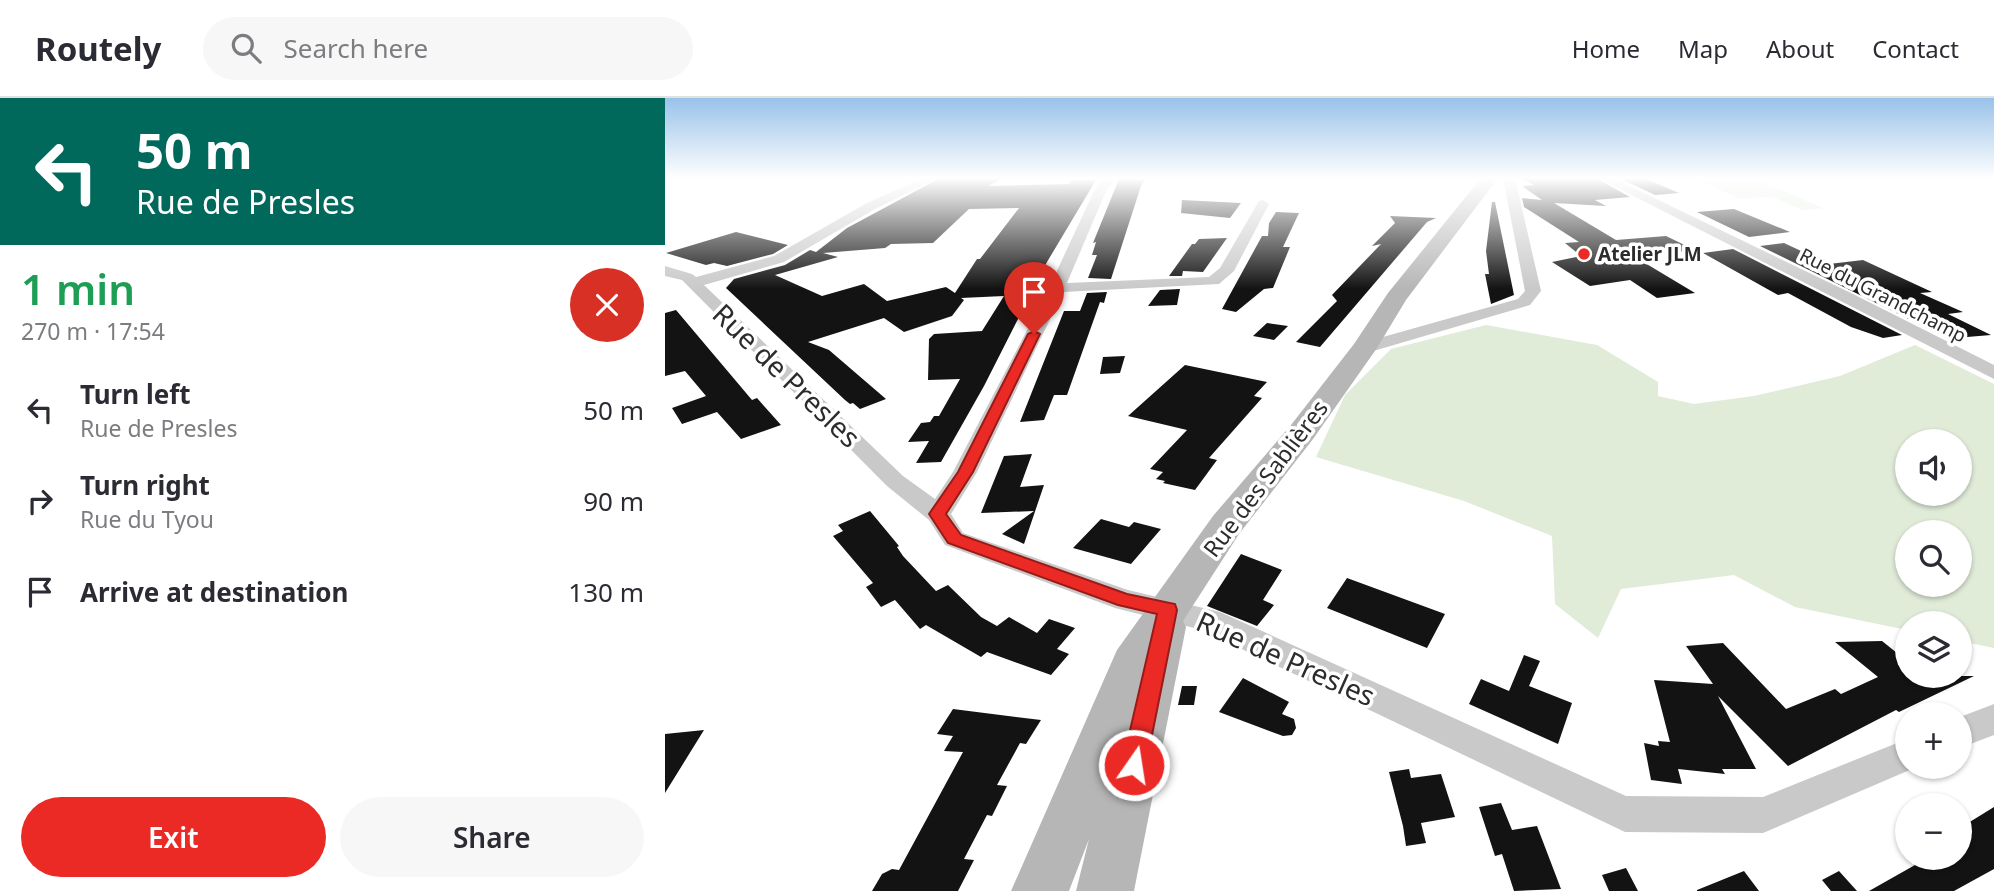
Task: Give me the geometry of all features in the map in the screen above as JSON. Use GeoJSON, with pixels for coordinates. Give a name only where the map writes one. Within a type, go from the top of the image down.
{"type":"FeatureCollection","features":[{"type":"Feature","properties":{"kind":"main road","name":"Rue des Sablières"},"geometry":{"type":"LineString","coordinates":[[1168,610],[1226,525],[1380,339],[1395,298],[1469,215]]}},
{"type":"Feature","properties":{"kind":"main road"},"geometry":{"type":"LineString","coordinates":[[1040,891],[1121,739],[1168,610]]}},
{"type":"Feature","properties":{"kind":"main road"},"geometry":{"type":"LineString","coordinates":[[1105,891],[1121,739]]}},
{"type":"Feature","properties":{"kind":"street"},"geometry":{"type":"LineString","coordinates":[[693,283],[779,259],[855,215]]}},
{"type":"Feature","properties":{"kind":"street"},"geometry":{"type":"LineString","coordinates":[[938,514],[965,472],[1057,288],[1090,215]]}},
{"type":"Feature","properties":{"kind":"street"},"geometry":{"type":"LineString","coordinates":[[1057,288],[1213,281],[1226,271],[1257,215]]}},
{"type":"Feature","properties":{"kind":"street","name":"Rue des Sablières"},"geometry":{"type":"LineString","coordinates":[[1380,339],[1524,302],[1533,291],[1509,215]]}},
{"type":"Feature","properties":{"kind":"street","name":"Rue du Grandchamp"},"geometry":{"type":"LineString","coordinates":[[1680,215],[1994,373]]}},
{"type":"Feature","properties":{"kind":"street","name":"Rue de Presles"},"geometry":{"type":"LineString","coordinates":[[665,271],[687,276],[895,481],[938,514],[954,539],[1125,600],[1209,620],[1625,814],[1763,815],[1895,760]]}},
{"type":"Feature","properties":{"kind":"street"},"geometry":{"type":"LineString","coordinates":[[1972,728],[1994,719]]}},
{"type":"Feature","properties":{"kind":"green space"},"geometry":{"type":"Polygon","coordinates":[[[1486,325],[1597,345],[1658,382],[1658,396],[1694,404],[1754,396],[1840,376],[1915,345],[1994,384],[1994,648],[1972,643],[1972,611],[1895,611],[1895,628],[1795,607],[1734,575],[1621,589],[1598,638],[1555,604],[1552,536],[1464,501],[1316,457],[1345,395],[1391,349],[1486,325]]]}},
{"type":"Feature","properties":{"kind":"building"},"geometry":{"type":"Polygon","coordinates":[[[871,215],[963,215],[933,243],[891,244],[885,248],[823,253],[838,257],[775,275],[822,296],[864,284],[887,301],[946,287],[955,293],[977,259],[980,259],[1014,215],[1075,215],[1047,262],[984,386],[941,462],[916,463],[929,441],[908,442],[921,423],[930,422],[934,416],[939,416],[960,379],[928,380],[929,339],[934,334],[982,331],[1004,296],[961,298],[964,300],[952,316],[904,332],[884,318],[808,342],[829,350],[886,399],[860,409],[845,400],[726,288],[734,279],[785,265],[810,250],[816,252],[847,228],[871,215]]]}},
{"type":"Feature","properties":{"kind":"building"},"geometry":{"type":"Polygon","coordinates":[[[1104,215],[1132,215],[1111,279],[1088,278],[1097,255],[1092,255],[1096,242],[1093,243],[1104,215]]]}},
{"type":"Feature","properties":{"kind":"building"},"geometry":{"type":"Polygon","coordinates":[[[1201,215],[1232,215],[1230,218],[1201,215]]]}},
{"type":"Feature","properties":{"kind":"building"},"geometry":{"type":"Polygon","coordinates":[[[1274,215],[1298,215],[1283,247],[1290,247],[1273,288],[1264,289],[1236,312],[1222,309],[1262,236],[1268,236],[1269,223],[1274,215]]]}},
{"type":"Feature","properties":{"kind":"building"},"geometry":{"type":"Polygon","coordinates":[[[1490,215],[1498,215],[1514,295],[1491,304],[1485,274],[1489,274],[1486,251],[1490,215]]]}},
{"type":"Feature","properties":{"kind":"building"},"geometry":{"type":"Polygon","coordinates":[[[1537,215],[1574,215],[1616,240],[1666,236],[1695,250],[1635,257],[1695,293],[1657,298],[1630,280],[1590,286],[1552,262],[1581,256],[1565,243],[1579,242],[1537,215]]]}},
{"type":"Feature","properties":{"kind":"building"},"geometry":{"type":"Polygon","coordinates":[[[1703,215],[1749,215],[1790,232],[1749,237],[1703,215]]]}},
{"type":"Feature","properties":{"kind":"building"},"geometry":{"type":"Polygon","coordinates":[[[1390,216],[1436,218],[1427,222],[1320,347],[1296,342],[1337,301],[1332,295],[1381,244],[1372,246],[1395,223],[1390,216]]]}},
{"type":"Feature","properties":{"kind":"building"},"geometry":{"type":"Polygon","coordinates":[[[736,232],[788,245],[773,254],[727,266],[714,263],[706,265],[666,253],[736,232]]]}},
{"type":"Feature","properties":{"kind":"building"},"geometry":{"type":"Polygon","coordinates":[[[1227,238],[1203,272],[1183,271],[1182,276],[1169,276],[1192,244],[1199,239],[1227,238]]]}},
{"type":"Feature","properties":{"kind":"building"},"geometry":{"type":"Polygon","coordinates":[[[1784,243],[1829,264],[1863,260],[1932,292],[1920,293],[1963,312],[1948,314],[1991,335],[1955,338],[1931,330],[1760,246],[1784,243]]]}},
{"type":"Feature","properties":{"kind":"building"},"geometry":{"type":"Polygon","coordinates":[[[1733,249],[1902,335],[1883,338],[1851,327],[1788,293],[1778,295],[1703,253],[1733,249]]]}},
{"type":"Feature","properties":{"kind":"building"},"geometry":{"type":"Polygon","coordinates":[[[1180,289],[1177,305],[1148,306],[1160,290],[1180,289]]]}},
{"type":"Feature","properties":{"kind":"building"},"geometry":{"type":"Polygon","coordinates":[[[1107,292],[1104,303],[1100,302],[1067,395],[1054,395],[1044,420],[1020,422],[1064,311],[1080,311],[1087,293],[1107,292]]]}},
{"type":"Feature","properties":{"kind":"building"},"geometry":{"type":"Polygon","coordinates":[[[676,310],[752,400],[757,398],[781,425],[741,439],[717,412],[682,424],[672,408],[706,396],[685,371],[665,376],[665,313],[676,310]]]}},
{"type":"Feature","properties":{"kind":"building"},"geometry":{"type":"Polygon","coordinates":[[[1267,323],[1288,326],[1274,340],[1253,336],[1267,323]]]}},
{"type":"Feature","properties":{"kind":"building"},"geometry":{"type":"Polygon","coordinates":[[[1125,356],[1120,373],[1100,374],[1103,357],[1125,356]]]}},
{"type":"Feature","properties":{"kind":"building"},"geometry":{"type":"Polygon","coordinates":[[[1185,365],[1267,382],[1254,396],[1262,398],[1209,458],[1217,460],[1195,490],[1163,483],[1165,481],[1156,479],[1163,472],[1150,469],[1187,430],[1128,416],[1185,365]]]}},
{"type":"Feature","properties":{"kind":"building"},"geometry":{"type":"Polygon","coordinates":[[[1032,454],[1020,487],[1044,485],[1024,544],[1002,534],[1034,511],[981,513],[1004,456],[1032,454]]]}},
{"type":"Feature","properties":{"kind":"building"},"geometry":{"type":"Polygon","coordinates":[[[870,511],[899,546],[897,547],[903,556],[936,591],[948,585],[981,617],[997,626],[1009,617],[1037,633],[1049,619],[1075,628],[1057,649],[1069,654],[1051,675],[987,652],[981,657],[926,625],[920,629],[895,600],[881,607],[866,587],[873,583],[833,536],[843,531],[838,525],[870,511]]]}},
{"type":"Feature","properties":{"kind":"building"},"geometry":{"type":"Polygon","coordinates":[[[1101,519],[1129,527],[1134,522],[1161,529],[1131,564],[1073,548],[1101,519]]]}},
{"type":"Feature","properties":{"kind":"building"},"geometry":{"type":"Polygon","coordinates":[[[1241,554],[1282,570],[1263,600],[1274,605],[1257,626],[1207,606],[1241,554]]]}},
{"type":"Feature","properties":{"kind":"building"},"geometry":{"type":"Polygon","coordinates":[[[1347,578],[1445,614],[1427,648],[1327,608],[1347,578]]]}},
{"type":"Feature","properties":{"kind":"building"},"geometry":{"type":"Polygon","coordinates":[[[1882,641],[1895,651],[1895,688],[1949,688],[1920,702],[1895,702],[1895,711],[1788,766],[1718,696],[1756,769],[1722,769],[1725,774],[1678,769],[1682,784],[1651,780],[1644,743],[1659,746],[1658,741],[1670,742],[1654,680],[1713,684],[1686,646],[1723,643],[1786,709],[1835,689],[1841,694],[1878,677],[1835,642],[1882,641]]]}},
{"type":"Feature","properties":{"kind":"building"},"geometry":{"type":"Polygon","coordinates":[[[1524,655],[1540,661],[1529,686],[1572,703],[1558,744],[1469,704],[1481,679],[1509,691],[1524,655]]]}},
{"type":"Feature","properties":{"kind":"building"},"geometry":{"type":"Polygon","coordinates":[[[1243,678],[1289,702],[1282,714],[1294,719],[1296,728],[1292,735],[1283,736],[1219,712],[1243,678]]]}},
{"type":"Feature","properties":{"kind":"building"},"geometry":{"type":"Polygon","coordinates":[[[1182,686],[1197,686],[1194,705],[1178,705],[1182,686]]]}},
{"type":"Feature","properties":{"kind":"building"},"geometry":{"type":"Polygon","coordinates":[[[953,709],[1041,720],[1026,744],[1020,743],[997,785],[1007,786],[992,816],[987,815],[964,859],[974,860],[958,891],[872,891],[882,874],[892,869],[899,870],[963,752],[944,751],[953,736],[937,734],[953,709]]]}},
{"type":"Feature","properties":{"kind":"building"},"geometry":{"type":"Polygon","coordinates":[[[704,730],[665,793],[665,734],[704,730]]]}},
{"type":"Feature","properties":{"kind":"building"},"geometry":{"type":"Polygon","coordinates":[[[1409,769],[1411,778],[1441,774],[1455,817],[1421,823],[1426,843],[1406,846],[1389,772],[1409,769]]]}},
{"type":"Feature","properties":{"kind":"building"},"geometry":{"type":"Polygon","coordinates":[[[1501,803],[1512,830],[1537,826],[1561,889],[1514,891],[1502,854],[1495,856],[1479,807],[1501,803]]]}},
{"type":"Feature","properties":{"kind":"building"},"geometry":{"type":"Polygon","coordinates":[[[1994,807],[1994,869],[1954,891],[1869,891],[1906,870],[1972,870],[1972,821],[1994,807]]]}},
{"type":"Feature","properties":{"kind":"building"},"geometry":{"type":"Polygon","coordinates":[[[1626,868],[1638,891],[1609,891],[1602,875],[1626,868]]]}},
{"type":"Feature","properties":{"kind":"building"},"geometry":{"type":"Polygon","coordinates":[[[1744,871],[1759,891],[1697,891],[1697,890],[1744,871]]]}},
{"type":"Feature","properties":{"kind":"building"},"geometry":{"type":"Polygon","coordinates":[[[1839,871],[1857,891],[1831,891],[1822,880],[1839,871]]]}},
{"type":"Feature","properties":{"kind":"place","name":"Atelier JLM"},"geometry":{"type":"Point","coordinates":[1584,254]}},
{"type":"Feature","properties":{"kind":"route"},"geometry":{"type":"LineString","coordinates":[[1034,334],[965,472],[938,514],[954,539],[1125,600],[1168,610],[1134,765]]}}]}
